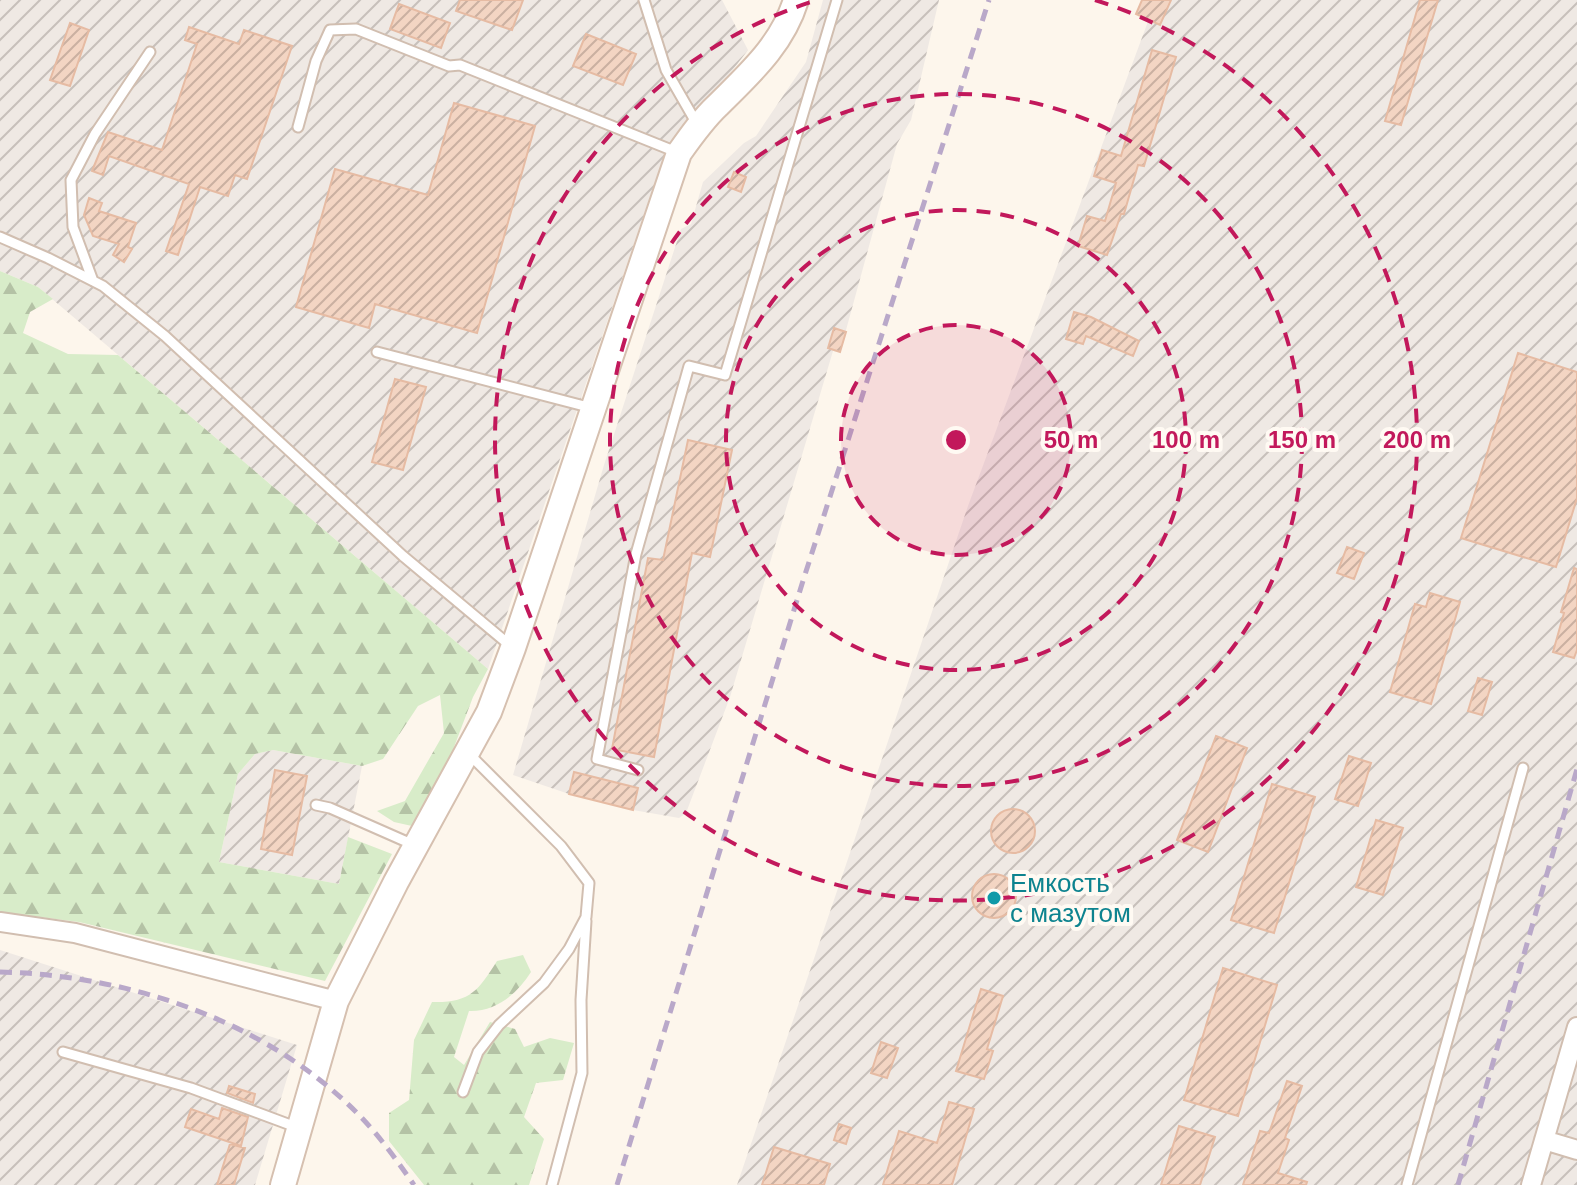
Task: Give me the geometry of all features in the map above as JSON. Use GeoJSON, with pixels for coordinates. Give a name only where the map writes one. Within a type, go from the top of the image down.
{"type":"FeatureCollection","features":[{"type":"Feature","properties":{"kind":"street"},"geometry":{"type":"LineString","coordinates":[[283,1185],[336,1001],[489,712],[679,153],[699,127],[767,56],[796,0]]}},
{"type":"Feature","properties":{"kind":"street"},"geometry":{"type":"LineString","coordinates":[[0,922],[75,933],[336,1001]]}},
{"type":"Feature","properties":{"kind":"street"},"geometry":{"type":"LineString","coordinates":[[1531,1185],[1577,1027]]}},
{"type":"Feature","properties":{"kind":"street"},"geometry":{"type":"LineString","coordinates":[[1544,1140],[1577,1150]]}},
{"type":"Feature","properties":{"kind":"lane"},"geometry":{"type":"LineString","coordinates":[[644,0],[666,70],[699,127]]}},
{"type":"Feature","properties":{"kind":"lane"},"geometry":{"type":"LineString","coordinates":[[638,770],[597,759],[636,554],[689,366],[725,375],[837,0]]}},
{"type":"Feature","properties":{"kind":"lane"},"geometry":{"type":"LineString","coordinates":[[298,127],[316,61],[330,30],[356,29],[449,66],[460,65],[679,153]]}},
{"type":"Feature","properties":{"kind":"lane"},"geometry":{"type":"LineString","coordinates":[[93,281],[73,227],[71,180],[95,134],[150,52]]}},
{"type":"Feature","properties":{"kind":"lane"},"geometry":{"type":"LineString","coordinates":[[0,237],[93,281],[165,336],[403,556],[513,648]]}},
{"type":"Feature","properties":{"kind":"lane"},"geometry":{"type":"LineString","coordinates":[[377,352],[592,408]]}},
{"type":"Feature","properties":{"kind":"lane"},"geometry":{"type":"LineString","coordinates":[[468,753],[561,846],[589,883],[581,1000],[582,1073],[552,1185]]}},
{"type":"Feature","properties":{"kind":"lane"},"geometry":{"type":"LineString","coordinates":[[1407,1185],[1523,768]]}},
{"type":"Feature","properties":{"kind":"lane"},"geometry":{"type":"LineString","coordinates":[[316,805],[330,808],[417,846]]}},
{"type":"Feature","properties":{"kind":"lane"},"geometry":{"type":"LineString","coordinates":[[463,1092],[478,1052],[499,1025],[544,983],[569,949],[586,917]]}},
{"type":"Feature","properties":{"kind":"lane"},"geometry":{"type":"LineString","coordinates":[[63,1052],[191,1088],[300,1128]]}},
{"type":"Feature","properties":{"kind":"shaded area"},"geometry":{"type":"Polygon","coordinates":[[[0,0],[722,0],[748,50],[662,162],[488,669],[38,287],[0,271],[0,0]]]}},
{"type":"Feature","properties":{"kind":"shaded area"},"geometry":{"type":"Polygon","coordinates":[[[823,0],[939,0],[911,120],[897,144],[840,352],[833,351],[730,697],[686,813],[679,818],[633,810],[569,794],[513,775],[604,465],[681,229],[691,224],[703,182],[744,143],[756,136],[806,62],[823,0]]]}},
{"type":"Feature","properties":{"kind":"shaded area"},"geometry":{"type":"Polygon","coordinates":[[[1156,0],[1577,0],[1577,1185],[737,1185],[968,506],[1156,0]]]}},
{"type":"Feature","properties":{"kind":"shaded area"},"geometry":{"type":"Polygon","coordinates":[[[273,750],[362,766],[339,884],[219,862],[238,774],[255,754],[273,750]]]}},
{"type":"Feature","properties":{"kind":"shaded area"},"geometry":{"type":"Polygon","coordinates":[[[0,950],[297,1045],[255,1185],[0,1185],[0,950]]]}},
{"type":"Feature","properties":{"kind":"green space"},"geometry":{"type":"Polygon","coordinates":[[[0,271],[38,287],[53,299],[30,312],[23,333],[68,354],[118,355],[488,669],[473,697],[443,776],[412,826],[394,822],[377,811],[405,801],[444,733],[440,695],[418,706],[383,759],[362,766],[273,750],[255,754],[238,774],[219,862],[339,884],[348,837],[392,854],[325,981],[79,922],[0,912],[0,271]]]}},
{"type":"Feature","properties":{"kind":"green space"},"geometry":{"type":"Polygon","coordinates":[[[523,955],[531,972],[505,1000],[479,1011],[469,1011],[454,1057],[464,1065],[490,1022],[515,1029],[524,1047],[550,1038],[574,1043],[563,1080],[536,1083],[524,1117],[544,1139],[529,1185],[424,1185],[389,1141],[389,1113],[409,1100],[414,1040],[432,1002],[456,1000],[472,993],[497,961],[523,955]]]}},
{"type":"Feature","properties":{"kind":"building"},"geometry":{"type":"Polygon","coordinates":[[[460,0],[523,0],[512,30],[456,11],[460,0]]]}},
{"type":"Feature","properties":{"kind":"building"},"geometry":{"type":"Polygon","coordinates":[[[1142,0],[1171,0],[1160,25],[1136,14],[1142,0]]]}},
{"type":"Feature","properties":{"kind":"building"},"geometry":{"type":"Polygon","coordinates":[[[1420,0],[1438,0],[1401,125],[1385,121],[1420,0]]]}},
{"type":"Feature","properties":{"kind":"building"},"geometry":{"type":"Polygon","coordinates":[[[399,4],[450,23],[441,48],[390,29],[399,4]]]}},
{"type":"Feature","properties":{"kind":"building"},"geometry":{"type":"Polygon","coordinates":[[[70,23],[89,30],[70,86],[50,80],[70,23]]]}},
{"type":"Feature","properties":{"kind":"building"},"geometry":{"type":"Polygon","coordinates":[[[189,27],[239,44],[244,30],[292,46],[247,179],[235,175],[228,196],[200,187],[178,255],[166,251],[189,184],[109,156],[103,175],[92,171],[108,132],[162,150],[197,44],[185,40],[189,27]]]}},
{"type":"Feature","properties":{"kind":"building"},"geometry":{"type":"Polygon","coordinates":[[[586,34],[636,54],[623,85],[573,66],[586,34]]]}},
{"type":"Feature","properties":{"kind":"building"},"geometry":{"type":"Polygon","coordinates":[[[1152,50],[1176,57],[1144,166],[1138,165],[1124,214],[1121,214],[1107,255],[1078,246],[1087,216],[1105,221],[1116,183],[1094,176],[1102,150],[1121,156],[1152,50]]]}},
{"type":"Feature","properties":{"kind":"building"},"geometry":{"type":"Polygon","coordinates":[[[454,103],[535,126],[477,333],[375,304],[369,328],[296,307],[335,169],[428,195],[454,103]]]}},
{"type":"Feature","properties":{"kind":"building"},"geometry":{"type":"Polygon","coordinates":[[[734,172],[746,177],[741,192],[728,187],[734,172]]]}},
{"type":"Feature","properties":{"kind":"building"},"geometry":{"type":"Polygon","coordinates":[[[89,198],[102,203],[99,211],[136,223],[128,247],[132,249],[124,262],[113,255],[119,244],[93,236],[84,215],[89,198]]]}},
{"type":"Feature","properties":{"kind":"building"},"geometry":{"type":"Polygon","coordinates":[[[1074,312],[1139,341],[1133,356],[1086,336],[1083,344],[1066,339],[1074,312]]]}},
{"type":"Feature","properties":{"kind":"building"},"geometry":{"type":"Polygon","coordinates":[[[834,328],[846,332],[840,352],[828,348],[834,328]]]}},
{"type":"Feature","properties":{"kind":"building"},"geometry":{"type":"Polygon","coordinates":[[[1518,353],[1577,372],[1577,498],[1556,567],[1461,538],[1518,353]]]}},
{"type":"Feature","properties":{"kind":"building"},"geometry":{"type":"Polygon","coordinates":[[[395,379],[426,387],[403,470],[372,462],[395,379]]]}},
{"type":"Feature","properties":{"kind":"building"},"geometry":{"type":"Polygon","coordinates":[[[688,440],[732,450],[710,557],[692,553],[654,757],[612,749],[648,558],[663,560],[688,440]]]}},
{"type":"Feature","properties":{"kind":"building"},"geometry":{"type":"Polygon","coordinates":[[[1347,547],[1364,553],[1354,579],[1337,573],[1347,547]]]}},
{"type":"Feature","properties":{"kind":"building"},"geometry":{"type":"Polygon","coordinates":[[[1574,568],[1577,569],[1577,650],[1574,658],[1553,652],[1574,568]]]}},
{"type":"Feature","properties":{"kind":"building"},"geometry":{"type":"Polygon","coordinates":[[[1430,593],[1460,602],[1431,704],[1390,692],[1415,604],[1426,607],[1430,593]]]}},
{"type":"Feature","properties":{"kind":"building"},"geometry":{"type":"Polygon","coordinates":[[[1478,678],[1492,682],[1482,715],[1468,711],[1478,678]]]}},
{"type":"Feature","properties":{"kind":"building"},"geometry":{"type":"Polygon","coordinates":[[[1216,736],[1247,748],[1208,852],[1177,840],[1216,736]]]}},
{"type":"Feature","properties":{"kind":"building"},"geometry":{"type":"Polygon","coordinates":[[[1349,756],[1371,763],[1358,806],[1335,799],[1349,756]]]}},
{"type":"Feature","properties":{"kind":"building"},"geometry":{"type":"Polygon","coordinates":[[[275,770],[307,776],[292,855],[261,849],[275,770]]]}},
{"type":"Feature","properties":{"kind":"building"},"geometry":{"type":"Polygon","coordinates":[[[574,772],[638,788],[633,810],[569,794],[574,772]]]}},
{"type":"Feature","properties":{"kind":"building"},"geometry":{"type":"Polygon","coordinates":[[[1272,784],[1315,797],[1274,933],[1231,920],[1272,784]]]}},
{"type":"Feature","properties":{"kind":"building","name":"Емкость с мазутом"},"geometry":{"type":"Polygon","coordinates":[[[1013,809],[1028,816],[1035,831],[1028,846],[1013,853],[998,846],[991,831],[998,816],[1013,809]]]}},
{"type":"Feature","properties":{"kind":"building"},"geometry":{"type":"Polygon","coordinates":[[[1376,820],[1403,828],[1383,895],[1356,887],[1376,820]]]}},
{"type":"Feature","properties":{"kind":"building","name":"Емкость с мазутом"},"geometry":{"type":"Polygon","coordinates":[[[994,874],[1009,881],[1016,896],[1009,911],[994,918],[979,911],[972,896],[979,881],[994,874]]]}},
{"type":"Feature","properties":{"kind":"building"},"geometry":{"type":"Polygon","coordinates":[[[1223,968],[1277,985],[1238,1116],[1184,1100],[1223,968]]]}},
{"type":"Feature","properties":{"kind":"building"},"geometry":{"type":"Polygon","coordinates":[[[981,989],[1003,996],[987,1049],[993,1051],[984,1079],[956,1071],[981,989]]]}},
{"type":"Feature","properties":{"kind":"building"},"geometry":{"type":"Polygon","coordinates":[[[881,1042],[898,1048],[887,1078],[871,1073],[881,1042]]]}},
{"type":"Feature","properties":{"kind":"building"},"geometry":{"type":"Polygon","coordinates":[[[1287,1081],[1302,1086],[1285,1138],[1289,1140],[1278,1173],[1307,1182],[1306,1185],[1243,1185],[1260,1131],[1269,1133],[1287,1081]]]}},
{"type":"Feature","properties":{"kind":"building"},"geometry":{"type":"Polygon","coordinates":[[[229,1086],[255,1094],[253,1103],[227,1093],[229,1086]]]}},
{"type":"Feature","properties":{"kind":"building"},"geometry":{"type":"Polygon","coordinates":[[[949,1102],[974,1109],[952,1185],[883,1185],[899,1131],[937,1143],[949,1102]]]}},
{"type":"Feature","properties":{"kind":"building"},"geometry":{"type":"Polygon","coordinates":[[[222,1108],[248,1117],[241,1146],[185,1127],[191,1109],[219,1119],[222,1108]]]}},
{"type":"Feature","properties":{"kind":"building"},"geometry":{"type":"Polygon","coordinates":[[[839,1124],[851,1128],[846,1144],[834,1140],[839,1124]]]}},
{"type":"Feature","properties":{"kind":"building"},"geometry":{"type":"Polygon","coordinates":[[[1179,1126],[1215,1137],[1200,1185],[1161,1185],[1179,1126]]]}},
{"type":"Feature","properties":{"kind":"building"},"geometry":{"type":"Polygon","coordinates":[[[230,1144],[245,1148],[234,1185],[217,1185],[230,1144]]]}},
{"type":"Feature","properties":{"kind":"building"},"geometry":{"type":"Polygon","coordinates":[[[774,1147],[830,1164],[824,1185],[762,1185],[774,1147]]]}},
{"type":"Feature","properties":{"kind":"railway"},"geometry":{"type":"LineString","coordinates":[[617,1185],[802,584],[989,0]]}},
{"type":"Feature","properties":{"kind":"railway"},"geometry":{"type":"LineString","coordinates":[[1458,1185],[1577,769]]}},
{"type":"Feature","properties":{"kind":"railway"},"geometry":{"type":"LineString","coordinates":[[0,972],[49,975],[148,994],[241,1030],[284,1055],[324,1084],[361,1117],[414,1185]]}},
{"type":"Feature","properties":{"kind":"place","name":"Емкость с мазутом"},"geometry":{"type":"Point","coordinates":[994,898]}}]}
